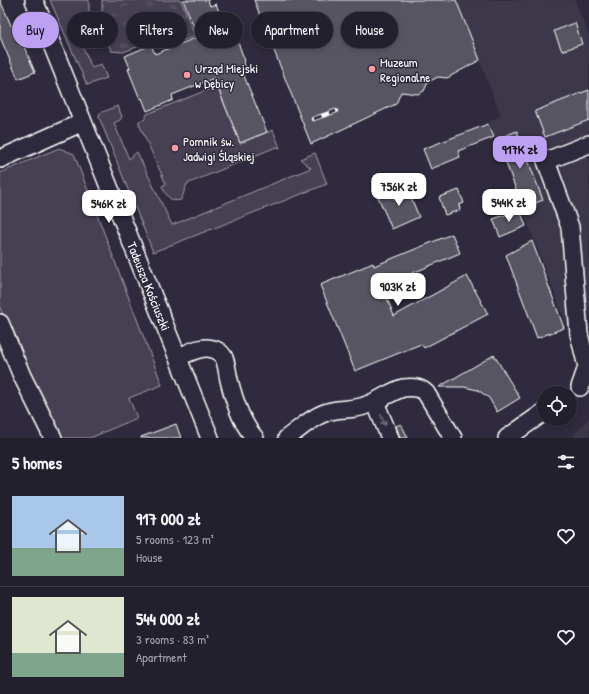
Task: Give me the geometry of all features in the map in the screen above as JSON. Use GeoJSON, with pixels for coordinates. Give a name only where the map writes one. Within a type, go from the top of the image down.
{"type":"FeatureCollection","features":[{"type":"Feature","properties":{"kind":"street","name":"Tadeusza Kościuszki"},"geometry":{"type":"LineString","coordinates":[[34,0],[210,438]]}},
{"type":"Feature","properties":{"kind":"street"},"geometry":{"type":"LineString","coordinates":[[0,159],[83,122]]}},
{"type":"Feature","properties":{"kind":"street"},"geometry":{"type":"LineString","coordinates":[[580,387],[587,367],[579,334],[570,227],[546,161],[589,144]]}},
{"type":"Feature","properties":{"kind":"street"},"geometry":{"type":"LineString","coordinates":[[0,323],[22,376],[53,438]]}},
{"type":"Feature","properties":{"kind":"street"},"geometry":{"type":"LineString","coordinates":[[178,357],[202,348],[214,349],[219,352],[226,362],[232,391],[238,408],[244,422],[255,438]]}},
{"type":"Feature","properties":{"kind":"street"},"geometry":{"type":"LineString","coordinates":[[287,438],[321,414],[330,411],[362,407],[376,402],[402,388],[420,388],[426,393],[453,438]]}},
{"type":"Feature","properties":{"kind":"street"},"geometry":{"type":"LineString","coordinates":[[376,402],[390,438]]}},
{"type":"Feature","properties":{"kind":"street"},"geometry":{"type":"LineString","coordinates":[[507,438],[537,417]]}},
{"type":"Feature","properties":{"kind":"shaded area"},"geometry":{"type":"Polygon","coordinates":[[[456,0],[575,0],[589,36],[589,320],[569,331],[489,121],[501,116],[456,0]]]}},
{"type":"Feature","properties":{"kind":"shaded area"},"geometry":{"type":"Polygon","coordinates":[[[589,418],[589,438],[572,438],[585,422],[589,418]]]}},
{"type":"Feature","properties":{"kind":"green space"},"geometry":{"type":"Polygon","coordinates":[[[50,0],[89,0],[89,12],[67,12],[67,39],[59,21],[59,12],[55,12],[50,0]]]}},
{"type":"Feature","properties":{"kind":"green space"},"geometry":{"type":"Polygon","coordinates":[[[102,0],[181,0],[186,12],[126,12],[126,48],[134,48],[123,52],[111,51],[110,48],[118,48],[118,12],[102,12],[102,0]]]}},
{"type":"Feature","properties":{"kind":"green space"},"geometry":{"type":"Polygon","coordinates":[[[187,15],[195,36],[187,39],[187,15]]]}},
{"type":"Feature","properties":{"kind":"green space"},"geometry":{"type":"Polygon","coordinates":[[[71,48],[83,48],[92,68],[101,64],[107,78],[87,85],[71,48]]]}},
{"type":"Feature","properties":{"kind":"green space"},"geometry":{"type":"Polygon","coordinates":[[[217,86],[240,143],[273,130],[280,148],[276,147],[187,184],[181,200],[177,201],[171,199],[162,186],[166,184],[139,121],[145,119],[147,114],[217,86]]]}},
{"type":"Feature","properties":{"kind":"green space"},"geometry":{"type":"Polygon","coordinates":[[[118,106],[122,117],[114,123],[129,159],[137,152],[172,225],[311,168],[300,159],[315,153],[327,184],[153,252],[99,117],[100,113],[118,106]]]}},
{"type":"Feature","properties":{"kind":"green space"},"geometry":{"type":"Polygon","coordinates":[[[59,148],[74,154],[162,385],[129,398],[137,418],[90,438],[56,438],[0,308],[0,173],[59,148]]]}},
{"type":"Feature","properties":{"kind":"building"},"geometry":{"type":"Polygon","coordinates":[[[0,0],[12,28],[12,48],[25,48],[35,72],[18,79],[0,37],[0,0]]]}},
{"type":"Feature","properties":{"kind":"building","name":"Urząd Miejski w Dębicy"},"geometry":{"type":"Polygon","coordinates":[[[183,0],[208,0],[210,6],[216,4],[219,12],[195,12],[195,30],[183,0]]]}},
{"type":"Feature","properties":{"kind":"building","name":"Muzeum Regionalne"},"geometry":{"type":"Polygon","coordinates":[[[254,0],[456,0],[480,60],[447,78],[438,77],[428,82],[424,91],[418,94],[401,92],[396,104],[311,144],[273,48],[333,48],[333,12],[259,12],[254,0]]]}},
{"type":"Feature","properties":{"kind":"building"},"geometry":{"type":"Polygon","coordinates":[[[575,23],[582,44],[562,51],[554,31],[575,23]]]}},
{"type":"Feature","properties":{"kind":"building","name":"Urząd Miejski w Dębicy"},"geometry":{"type":"Polygon","coordinates":[[[195,38],[195,48],[240,48],[245,61],[246,69],[242,71],[267,132],[240,143],[214,78],[172,95],[173,100],[147,111],[142,98],[140,99],[128,69],[130,68],[125,56],[144,48],[152,48],[155,54],[170,48],[187,48],[187,41],[195,38]]]}},
{"type":"Feature","properties":{"kind":"building"},"geometry":{"type":"Polygon","coordinates":[[[589,90],[589,120],[545,137],[535,111],[589,90]]]}},
{"type":"Feature","properties":{"kind":"building"},"geometry":{"type":"Polygon","coordinates":[[[488,124],[494,137],[458,151],[460,157],[431,169],[423,149],[488,124]]]}},
{"type":"Feature","properties":{"kind":"building"},"geometry":{"type":"Polygon","coordinates":[[[517,131],[543,200],[523,208],[497,139],[517,131]]]}},
{"type":"Feature","properties":{"kind":"building"},"geometry":{"type":"Polygon","coordinates":[[[406,185],[419,217],[392,229],[378,197],[406,185]]]}},
{"type":"Feature","properties":{"kind":"building"},"geometry":{"type":"Polygon","coordinates":[[[459,190],[464,203],[459,205],[460,210],[445,215],[439,197],[459,190]]]}},
{"type":"Feature","properties":{"kind":"building"},"geometry":{"type":"Polygon","coordinates":[[[520,210],[526,226],[500,237],[493,219],[520,210]]]}},
{"type":"Feature","properties":{"kind":"building"},"geometry":{"type":"Polygon","coordinates":[[[452,234],[460,253],[382,286],[394,316],[467,276],[488,314],[424,348],[421,344],[355,371],[320,285],[373,263],[374,266],[452,234]]]}},
{"type":"Feature","properties":{"kind":"building"},"geometry":{"type":"Polygon","coordinates":[[[532,241],[564,328],[537,338],[506,255],[532,241]]]}},
{"type":"Feature","properties":{"kind":"building"},"geometry":{"type":"Polygon","coordinates":[[[494,355],[520,398],[497,412],[489,398],[478,390],[464,387],[439,387],[494,355]]]}},
{"type":"Feature","properties":{"kind":"building"},"geometry":{"type":"Polygon","coordinates":[[[176,424],[181,438],[141,438],[141,437],[176,424]]]}},
{"type":"Feature","properties":{"kind":"building"},"geometry":{"type":"Polygon","coordinates":[[[401,424],[408,438],[400,438],[396,426],[401,424]]]}},
{"type":"Feature","properties":{"kind":"railway"},"geometry":{"type":"LineString","coordinates":[[313,119],[336,111]]}},
{"type":"Feature","properties":{"kind":"place","name":"Muzeum Regionalne"},"geometry":{"type":"Point","coordinates":[372,69]}},
{"type":"Feature","properties":{"kind":"place","name":"Urząd Miejski w Dębicy"},"geometry":{"type":"Point","coordinates":[187,75]}},
{"type":"Feature","properties":{"kind":"place","name":"Pomnik św. Jadwigi Śląskiej"},"geometry":{"type":"Point","coordinates":[175,148]}}]}
